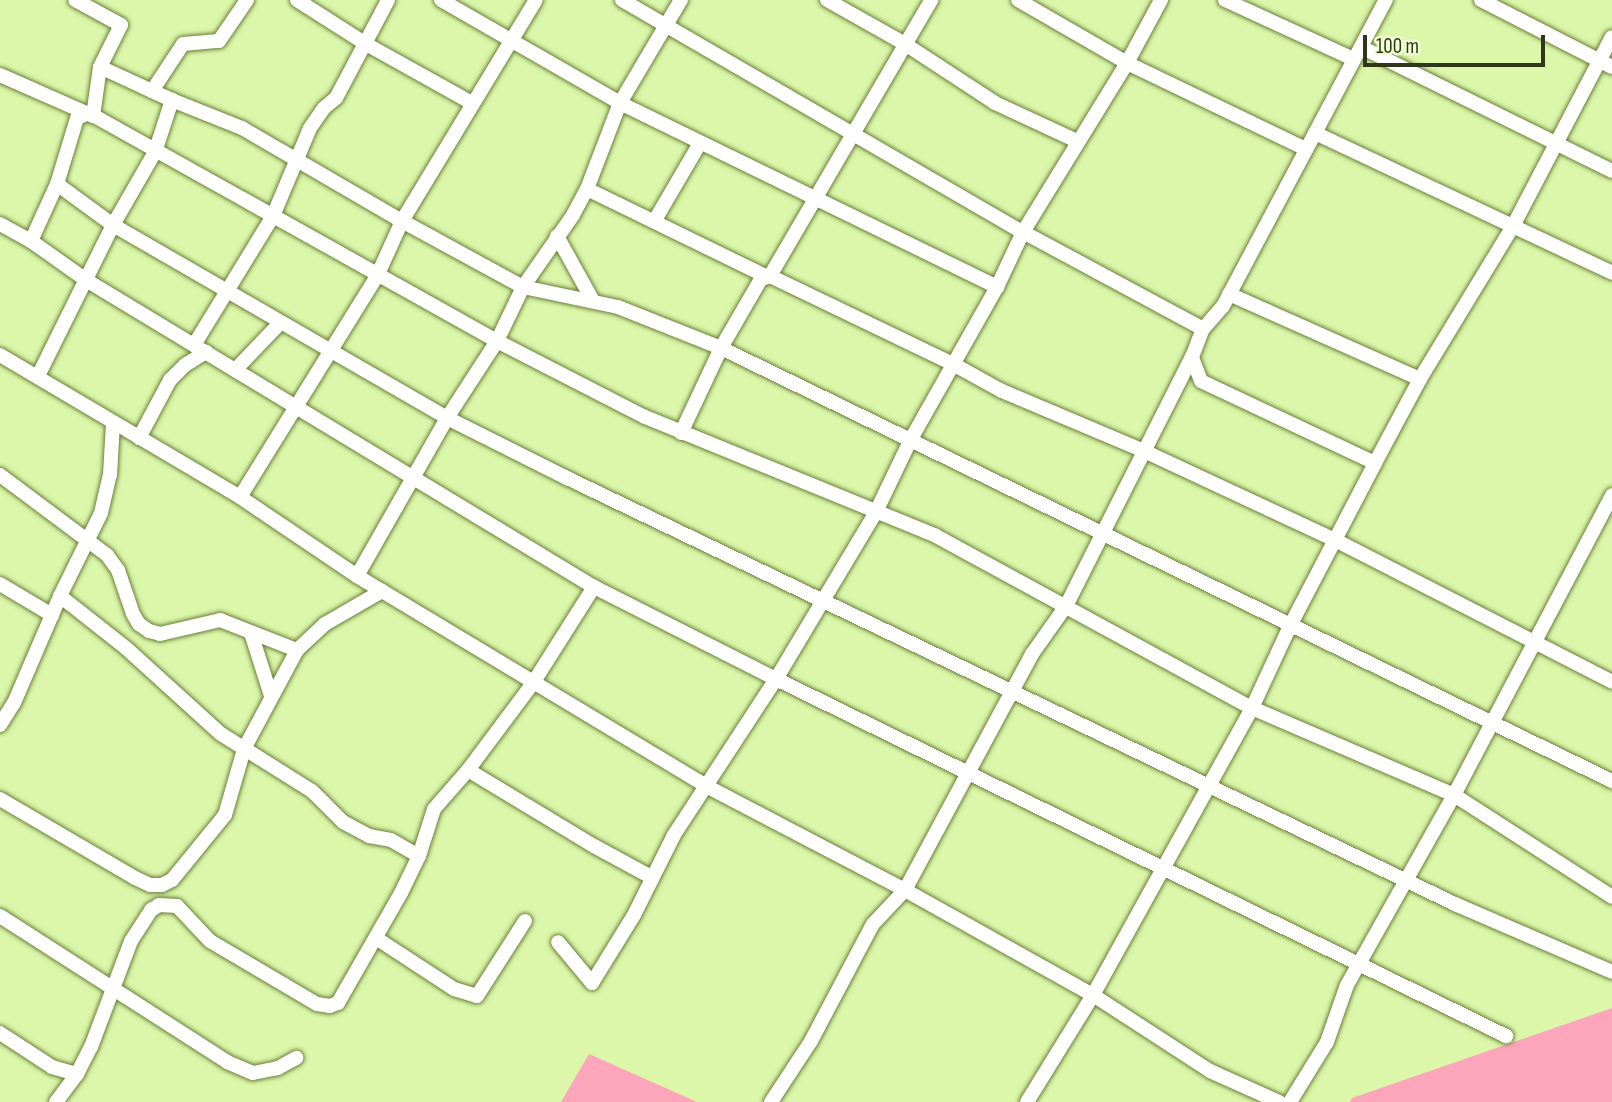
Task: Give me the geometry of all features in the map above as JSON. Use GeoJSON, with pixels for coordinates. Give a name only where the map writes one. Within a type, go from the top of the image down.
{"type":"FeatureCollection","features":[{"type":"Feature","properties":{"kind":"street"},"geometry":{"type":"LineString","coordinates":[[75,0],[121,24],[100,67],[93,116]]}},
{"type":"Feature","properties":{"kind":"street"},"geometry":{"type":"LineString","coordinates":[[152,91],[183,44],[219,41],[247,0]]}},
{"type":"Feature","properties":{"kind":"street"},"geometry":{"type":"LineString","coordinates":[[297,0],[366,44],[472,103]]}},
{"type":"Feature","properties":{"kind":"street"},"geometry":{"type":"LineString","coordinates":[[139,438],[170,380],[200,349],[225,290],[273,216],[310,128],[324,108],[336,97],[388,0]]}},
{"type":"Feature","properties":{"kind":"street"},"geometry":{"type":"LineString","coordinates":[[441,0],[620,103],[997,287]]}},
{"type":"Feature","properties":{"kind":"street"},"geometry":{"type":"LineString","coordinates":[[240,497],[329,349],[378,274],[402,221],[509,40],[536,0]]}},
{"type":"Feature","properties":{"kind":"street"},"geometry":{"type":"LineString","coordinates":[[622,0],[1023,232],[1203,329]]}},
{"type":"Feature","properties":{"kind":"street"},"geometry":{"type":"LineString","coordinates":[[357,576],[447,418],[497,341],[523,286],[587,189],[620,103],[681,0]]}},
{"type":"Feature","properties":{"kind":"street"},"geometry":{"type":"LineString","coordinates":[[827,0],[905,44],[995,103],[1077,141]]}},
{"type":"Feature","properties":{"kind":"street"},"geometry":{"type":"LineString","coordinates":[[681,433],[721,348],[817,199],[851,133],[931,0]]}},
{"type":"Feature","properties":{"kind":"street"},"geometry":{"type":"LineString","coordinates":[[1018,0],[1127,63],[1306,149]]}},
{"type":"Feature","properties":{"kind":"street"},"geometry":{"type":"LineString","coordinates":[[558,942],[592,983],[634,915],[674,835],[708,787],[776,679],[876,512],[910,441],[997,287],[1023,232],[1127,63],[1161,0]]}},
{"type":"Feature","properties":{"kind":"street"},"geometry":{"type":"LineString","coordinates":[[1225,0],[1357,53],[1612,171]]}},
{"type":"Feature","properties":{"kind":"street"},"geometry":{"type":"LineString","coordinates":[[771,1102],[811,1041],[873,924],[905,890],[1032,654],[1066,606],[1192,357],[1203,329],[1223,306],[1386,0]]}},
{"type":"Feature","properties":{"kind":"street"},"geometry":{"type":"LineString","coordinates":[[1481,0],[1605,64]]}},
{"type":"Feature","properties":{"kind":"street"},"geometry":{"type":"LineString","coordinates":[[1027,1102],[1093,995],[1252,708],[1291,624],[1420,379],[1513,226],[1554,143],[1605,64],[1612,37]]}},
{"type":"Feature","properties":{"kind":"street"},"geometry":{"type":"LineString","coordinates":[[100,67],[242,128],[402,221],[523,286],[618,307],[721,348],[1492,720],[1612,781]]}},
{"type":"Feature","properties":{"kind":"street"},"geometry":{"type":"LineString","coordinates":[[0,75],[93,116],[497,341],[681,433],[936,536],[1252,708],[1454,795],[1612,897]]}},
{"type":"Feature","properties":{"kind":"street"},"geometry":{"type":"LineString","coordinates":[[38,376],[113,225],[155,152],[172,100]]}},
{"type":"Feature","properties":{"kind":"street"},"geometry":{"type":"LineString","coordinates":[[31,240],[57,184],[77,118],[82,113],[93,116]]}},
{"type":"Feature","properties":{"kind":"street"},"geometry":{"type":"LineString","coordinates":[[1315,133],[1612,273]]}},
{"type":"Feature","properties":{"kind":"street"},"geometry":{"type":"LineString","coordinates":[[655,220],[700,143]]}},
{"type":"Feature","properties":{"kind":"street"},"geometry":{"type":"LineString","coordinates":[[57,184],[113,225],[447,418],[1405,879],[1612,972]]}},
{"type":"Feature","properties":{"kind":"street"},"geometry":{"type":"LineString","coordinates":[[587,189],[953,364],[1002,391],[1144,451],[1335,540],[1612,682]]}},
{"type":"Feature","properties":{"kind":"street"},"geometry":{"type":"LineString","coordinates":[[0,224],[31,240],[86,280],[594,587],[776,679],[1506,1036]]}},
{"type":"Feature","properties":{"kind":"street"},"geometry":{"type":"LineString","coordinates":[[557,236],[593,301]]}},
{"type":"Feature","properties":{"kind":"street"},"geometry":{"type":"LineString","coordinates":[[1229,294],[1420,379]]}},
{"type":"Feature","properties":{"kind":"street"},"geometry":{"type":"LineString","coordinates":[[235,370],[281,322]]}},
{"type":"Feature","properties":{"kind":"street"},"geometry":{"type":"LineString","coordinates":[[0,355],[240,497],[357,576],[708,787],[905,890],[1093,995],[1210,1071],[1279,1102]]}},
{"type":"Feature","properties":{"kind":"street"},"geometry":{"type":"LineString","coordinates":[[1192,357],[1201,381],[1375,463]]}},
{"type":"Feature","properties":{"kind":"street"},"geometry":{"type":"LineString","coordinates":[[0,724],[14,704],[60,596],[90,539],[107,492],[113,423]]}},
{"type":"Feature","properties":{"kind":"street"},"geometry":{"type":"LineString","coordinates":[[0,475],[90,539],[118,570],[133,614],[149,631],[160,634],[220,620],[297,650]]}},
{"type":"Feature","properties":{"kind":"street"},"geometry":{"type":"LineString","coordinates":[[1290,1102],[1327,1042],[1347,985],[1536,644],[1612,495]]}},
{"type":"Feature","properties":{"kind":"street"},"geometry":{"type":"LineString","coordinates":[[0,584],[52,615]]}},
{"type":"Feature","properties":{"kind":"street"},"geometry":{"type":"LineString","coordinates":[[135,878],[162,906],[177,906],[210,941],[317,1004],[330,1006],[345,996],[376,938],[419,856],[434,809],[468,770],[533,683],[594,587]]}},
{"type":"Feature","properties":{"kind":"street"},"geometry":{"type":"LineString","coordinates":[[55,1102],[77,1074],[92,1048],[131,941],[162,906],[172,880],[225,815],[244,749],[297,650],[325,624],[382,591]]}},
{"type":"Feature","properties":{"kind":"street"},"geometry":{"type":"LineString","coordinates":[[60,596],[126,648],[221,734],[313,791],[343,822],[369,836],[391,840],[419,856]]}},
{"type":"Feature","properties":{"kind":"street"},"geometry":{"type":"LineString","coordinates":[[251,633],[271,696]]}},
{"type":"Feature","properties":{"kind":"street"},"geometry":{"type":"LineString","coordinates":[[0,695],[14,704]]}},
{"type":"Feature","properties":{"kind":"street"},"geometry":{"type":"LineString","coordinates":[[468,770],[651,877]]}},
{"type":"Feature","properties":{"kind":"street"},"geometry":{"type":"LineString","coordinates":[[0,799],[135,878],[150,885],[162,885],[172,880]]}},
{"type":"Feature","properties":{"kind":"street"},"geometry":{"type":"LineString","coordinates":[[0,916],[112,990],[212,1050],[226,1062],[253,1073],[278,1068],[296,1058]]}},
{"type":"Feature","properties":{"kind":"street"},"geometry":{"type":"LineString","coordinates":[[376,938],[454,989],[477,996],[525,921]]}},
{"type":"Feature","properties":{"kind":"street"},"geometry":{"type":"LineString","coordinates":[[0,1033],[52,1067],[77,1074]]}},
{"type":"Feature","properties":{"kind":"shaded area"},"geometry":{"type":"Polygon","coordinates":[[[1612,1008],[1612,1102],[1350,1102],[1352,1098],[1612,1008]]]}},
{"type":"Feature","properties":{"kind":"shaded area"},"geometry":{"type":"Polygon","coordinates":[[[589,1054],[697,1102],[561,1102],[589,1054]]]}}]}
